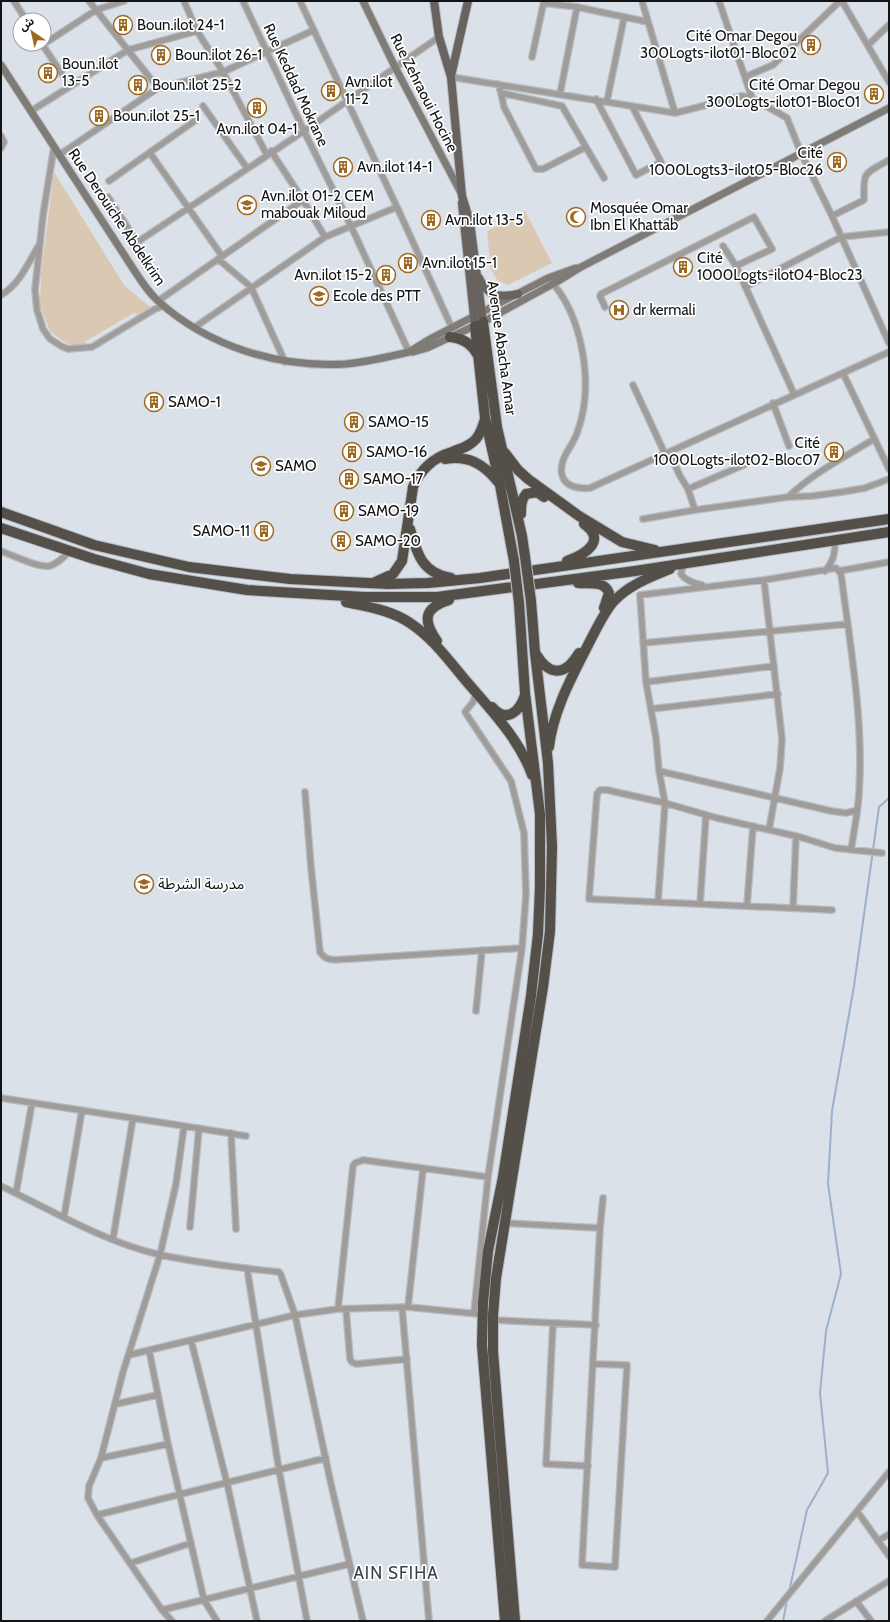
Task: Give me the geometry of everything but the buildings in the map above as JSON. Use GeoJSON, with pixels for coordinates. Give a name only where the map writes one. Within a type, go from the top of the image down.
{"type":"FeatureCollection","features":[{"type":"Feature","properties":{"kind":"highway"},"geometry":{"type":"LineString","coordinates":[[478,319],[478,356],[485,418],[500,485],[514,561],[519,603],[525,693],[538,794],[541,840],[538,934],[531,996],[505,1162],[488,1251],[479,1314],[505,1621]]}},
{"type":"Feature","properties":{"kind":"highway","name":"Avenue Abacha Amar"},"geometry":{"type":"LineString","coordinates":[[478,319],[502,450],[522,536],[531,601],[534,653],[548,763]]}},
{"type":"Feature","properties":{"kind":"highway"},"geometry":{"type":"LineString","coordinates":[[451,332],[467,342],[478,356]]}},
{"type":"Feature","properties":{"kind":"highway"},"geometry":{"type":"LineString","coordinates":[[369,583],[386,578],[393,574],[398,568],[405,552],[413,487],[423,469],[442,456],[472,444],[481,433],[485,418]]}},
{"type":"Feature","properties":{"kind":"highway"},"geometry":{"type":"LineString","coordinates":[[502,450],[518,470],[542,490],[603,531],[622,542],[663,552]]}},
{"type":"Feature","properties":{"kind":"highway"},"geometry":{"type":"LineString","coordinates":[[435,460],[454,457],[473,461],[485,468],[500,485]]}},
{"type":"Feature","properties":{"kind":"highway"},"geometry":{"type":"LineString","coordinates":[[522,536],[522,498],[531,492],[537,492],[544,496],[592,531],[594,537],[593,544],[586,552],[575,558],[543,569]]}},
{"type":"Feature","properties":{"kind":"highway"},"geometry":{"type":"LineString","coordinates":[[1,512],[75,539],[189,567],[290,579],[369,583],[428,583],[460,580],[889,519]]}},
{"type":"Feature","properties":{"kind":"highway"},"geometry":{"type":"LineString","coordinates":[[408,525],[422,562],[437,575],[460,580]]}},
{"type":"Feature","properties":{"kind":"highway"},"geometry":{"type":"LineString","coordinates":[[1,528],[70,552],[149,574],[247,590],[364,597],[437,597],[480,592],[835,542],[889,532]]}},
{"type":"Feature","properties":{"kind":"highway"},"geometry":{"type":"LineString","coordinates":[[515,1621],[493,1352],[493,1320],[496,1278],[504,1223],[543,987],[550,931],[552,847],[548,763],[551,735],[561,703],[573,674],[605,614],[614,601],[638,583],[687,562]]}},
{"type":"Feature","properties":{"kind":"highway"},"geometry":{"type":"LineString","coordinates":[[534,653],[541,663],[550,670],[562,670],[569,666],[574,661],[589,636],[609,596],[609,590],[602,584],[542,583]]}},
{"type":"Feature","properties":{"kind":"highway"},"geometry":{"type":"LineString","coordinates":[[480,592],[443,602],[435,606],[431,609],[427,618],[429,628],[438,642],[499,714],[509,715],[518,710],[523,702],[525,693]]}},
{"type":"Feature","properties":{"kind":"highway"},"geometry":{"type":"LineString","coordinates":[[318,595],[367,606],[411,623],[446,656],[512,738],[529,766],[538,794]]}},
{"type":"Feature","properties":{"kind":"main road","name":"Rue Zehraoui Hocine"},"geometry":{"type":"LineString","coordinates":[[363,1],[395,67],[462,196]]}},
{"type":"Feature","properties":{"kind":"main road","name":"Avenue Abacha Amar"},"geometry":{"type":"LineString","coordinates":[[434,1],[439,37],[451,77],[462,196],[470,222],[477,275],[478,319]]}},
{"type":"Feature","properties":{"kind":"main road"},"geometry":{"type":"LineString","coordinates":[[451,77],[468,1]]}},
{"type":"Feature","properties":{"kind":"main road","name":"Rue Derouiche Abdelkrim"},"geometry":{"type":"LineString","coordinates":[[1,65],[145,287],[164,306],[195,328],[231,346],[285,362],[346,364],[372,361],[408,352],[420,351],[451,332],[478,319]]}},
{"type":"Feature","properties":{"kind":"main road"},"geometry":{"type":"LineString","coordinates":[[478,319],[553,284],[581,267],[889,108]]}},
{"type":"Feature","properties":{"kind":"main road"},"geometry":{"type":"LineString","coordinates":[[462,196],[463,218],[478,319]]}},
{"type":"Feature","properties":{"kind":"main road"},"geometry":{"type":"LineString","coordinates":[[478,319],[518,294],[548,278],[564,271],[581,267]]}},
{"type":"Feature","properties":{"kind":"main road"},"geometry":{"type":"LineString","coordinates":[[477,275],[481,284],[493,294],[500,296],[518,294]]}},
{"type":"Feature","properties":{"kind":"street"},"geometry":{"type":"LineString","coordinates":[[89,1],[158,88]]}},
{"type":"Feature","properties":{"kind":"street"},"geometry":{"type":"LineString","coordinates":[[52,38],[96,10],[124,1]]}},
{"type":"Feature","properties":{"kind":"street"},"geometry":{"type":"LineString","coordinates":[[184,1],[198,31],[269,153],[304,200],[324,237]]}},
{"type":"Feature","properties":{"kind":"street","name":"Rue Keddad Mokrane"},"geometry":{"type":"LineString","coordinates":[[243,1],[304,131],[351,226],[408,352]]}},
{"type":"Feature","properties":{"kind":"street"},"geometry":{"type":"LineString","coordinates":[[300,1],[397,207],[451,332]]}},
{"type":"Feature","properties":{"kind":"street"},"geometry":{"type":"LineString","coordinates":[[642,1],[675,113]]}},
{"type":"Feature","properties":{"kind":"street"},"geometry":{"type":"LineString","coordinates":[[719,1],[752,98]]}},
{"type":"Feature","properties":{"kind":"street"},"geometry":{"type":"LineString","coordinates":[[745,77],[773,65],[841,1],[889,82]]}},
{"type":"Feature","properties":{"kind":"street"},"geometry":{"type":"LineString","coordinates":[[17,2],[22,12]]}},
{"type":"Feature","properties":{"kind":"street"},"geometry":{"type":"LineString","coordinates":[[532,57],[544,2],[577,7],[648,22]]}},
{"type":"Feature","properties":{"kind":"street"},"geometry":{"type":"LineString","coordinates":[[560,94],[577,7]]}},
{"type":"Feature","properties":{"kind":"street"},"geometry":{"type":"LineString","coordinates":[[607,101],[624,18]]}},
{"type":"Feature","properties":{"kind":"street"},"geometry":{"type":"LineString","coordinates":[[868,45],[889,25]]}},
{"type":"Feature","properties":{"kind":"street"},"geometry":{"type":"LineString","coordinates":[[59,155],[158,88],[223,72],[314,30]]}},
{"type":"Feature","properties":{"kind":"street"},"geometry":{"type":"LineString","coordinates":[[31,111],[128,50],[198,31]]}},
{"type":"Feature","properties":{"kind":"street"},"geometry":{"type":"LineString","coordinates":[[108,197],[135,239],[139,241],[304,131],[439,37]]}},
{"type":"Feature","properties":{"kind":"street"},"geometry":{"type":"LineString","coordinates":[[48,52],[70,86]]}},
{"type":"Feature","properties":{"kind":"street"},"geometry":{"type":"LineString","coordinates":[[451,77],[596,99],[675,113],[742,96],[752,98],[787,118],[801,153],[832,216],[889,343]]}},
{"type":"Feature","properties":{"kind":"street"},"geometry":{"type":"LineString","coordinates":[[498,84],[504,106],[536,169],[543,169],[586,147]]}},
{"type":"Feature","properties":{"kind":"street"},"geometry":{"type":"LineString","coordinates":[[501,93],[562,106],[604,178]]}},
{"type":"Feature","properties":{"kind":"street"},"geometry":{"type":"LineString","coordinates":[[596,99],[636,175],[661,162],[632,106]]}},
{"type":"Feature","properties":{"kind":"street"},"geometry":{"type":"LineString","coordinates":[[202,106],[247,168]]}},
{"type":"Feature","properties":{"kind":"street"},"geometry":{"type":"LineString","coordinates":[[109,181],[196,120]]}},
{"type":"Feature","properties":{"kind":"street"},"geometry":{"type":"LineString","coordinates":[[1,136],[4,142],[1,148]]}},
{"type":"Feature","properties":{"kind":"street"},"geometry":{"type":"LineString","coordinates":[[54,147],[40,242],[35,290],[37,310],[43,329],[50,339],[68,349],[92,347],[155,309],[164,306]]}},
{"type":"Feature","properties":{"kind":"street"},"geometry":{"type":"LineString","coordinates":[[150,152],[189,208],[220,258],[251,287],[285,362]]}},
{"type":"Feature","properties":{"kind":"street"},"geometry":{"type":"LineString","coordinates":[[832,216],[864,200],[863,182],[866,174],[889,160]]}},
{"type":"Feature","properties":{"kind":"street"},"geometry":{"type":"LineString","coordinates":[[158,301],[304,200]]}},
{"type":"Feature","properties":{"kind":"street"},"geometry":{"type":"LineString","coordinates":[[195,328],[251,287],[324,237],[397,207]]}},
{"type":"Feature","properties":{"kind":"street"},"geometry":{"type":"LineString","coordinates":[[605,307],[600,296],[601,294],[754,217],[772,249],[736,266]]}},
{"type":"Feature","properties":{"kind":"street"},"geometry":{"type":"LineString","coordinates":[[745,287],[841,237],[889,232]]}},
{"type":"Feature","properties":{"kind":"street"},"geometry":{"type":"LineString","coordinates":[[1,295],[17,283],[40,242]]}},
{"type":"Feature","properties":{"kind":"street"},"geometry":{"type":"LineString","coordinates":[[723,246],[736,266],[794,394]]}},
{"type":"Feature","properties":{"kind":"street"},"geometry":{"type":"LineString","coordinates":[[548,278],[567,307],[578,332],[583,353],[585,380],[583,408],[578,433],[562,462],[562,475],[571,486],[579,488],[590,488],[889,352]]}},
{"type":"Feature","properties":{"kind":"street"},"geometry":{"type":"LineString","coordinates":[[843,373],[889,469]]}},
{"type":"Feature","properties":{"kind":"street"},"geometry":{"type":"LineString","coordinates":[[633,385],[667,453],[688,489],[695,510]]}},
{"type":"Feature","properties":{"kind":"street"},"geometry":{"type":"LineString","coordinates":[[773,404],[789,446]]}},
{"type":"Feature","properties":{"kind":"street"},"geometry":{"type":"LineString","coordinates":[[788,496],[827,467],[874,439]]}},
{"type":"Feature","properties":{"kind":"street"},"geometry":{"type":"LineString","coordinates":[[688,489],[746,464]]}},
{"type":"Feature","properties":{"kind":"street"},"geometry":{"type":"LineString","coordinates":[[643,519],[788,496],[812,496],[842,492],[865,488],[889,479]]}},
{"type":"Feature","properties":{"kind":"street"},"geometry":{"type":"LineString","coordinates":[[824,571],[832,564],[835,552],[835,542]]}},
{"type":"Feature","properties":{"kind":"street"},"geometry":{"type":"LineString","coordinates":[[1,551],[37,565],[48,566],[56,563],[70,552]]}},
{"type":"Feature","properties":{"kind":"street"},"geometry":{"type":"LineString","coordinates":[[687,562],[682,568],[681,574],[683,577],[690,582],[705,586]]}},
{"type":"Feature","properties":{"kind":"street"},"geometry":{"type":"LineString","coordinates":[[658,902],[665,803],[646,682],[640,595],[764,580],[836,568],[839,571],[889,562]]}},
{"type":"Feature","properties":{"kind":"street"},"geometry":{"type":"LineString","coordinates":[[839,571],[853,664],[860,742],[859,792],[851,850]]}},
{"type":"Feature","properties":{"kind":"street"},"geometry":{"type":"LineString","coordinates":[[764,580],[781,722],[782,755],[769,830]]}},
{"type":"Feature","properties":{"kind":"street"},"geometry":{"type":"LineString","coordinates":[[643,643],[848,624]]}},
{"type":"Feature","properties":{"kind":"street"},"geometry":{"type":"LineString","coordinates":[[646,682],[774,666]]}},
{"type":"Feature","properties":{"kind":"street"},"geometry":{"type":"LineString","coordinates":[[129,1355],[255,1324],[338,1309],[408,1307],[479,1314],[488,1177],[522,948],[526,895],[524,833],[511,781],[465,712],[473,702],[476,693]]}},
{"type":"Feature","properties":{"kind":"street"},"geometry":{"type":"LineString","coordinates":[[651,709],[778,694]]}},
{"type":"Feature","properties":{"kind":"street"},"geometry":{"type":"LineString","coordinates":[[660,771],[831,812],[846,813],[857,810]]}},
{"type":"Feature","properties":{"kind":"street"},"geometry":{"type":"LineString","coordinates":[[832,910],[589,899],[597,794],[600,790],[607,790],[796,836],[835,848],[882,853]]}},
{"type":"Feature","properties":{"kind":"street"},"geometry":{"type":"LineString","coordinates":[[305,792],[320,952],[324,958],[349,959],[522,948]]}},
{"type":"Feature","properties":{"kind":"street"},"geometry":{"type":"LineString","coordinates":[[700,904],[706,815]]}},
{"type":"Feature","properties":{"kind":"street"},"geometry":{"type":"LineString","coordinates":[[747,906],[753,826]]}},
{"type":"Feature","properties":{"kind":"street"},"geometry":{"type":"LineString","coordinates":[[793,908],[796,836]]}},
{"type":"Feature","properties":{"kind":"street"},"geometry":{"type":"LineString","coordinates":[[476,1011],[482,950]]}},
{"type":"Feature","properties":{"kind":"street"},"geometry":{"type":"LineString","coordinates":[[1,1098],[246,1136]]}},
{"type":"Feature","properties":{"kind":"street"},"geometry":{"type":"LineString","coordinates":[[16,1193],[32,1103]]}},
{"type":"Feature","properties":{"kind":"street"},"geometry":{"type":"LineString","coordinates":[[64,1217],[82,1110]]}},
{"type":"Feature","properties":{"kind":"street"},"geometry":{"type":"LineString","coordinates":[[113,1239],[133,1118]]}},
{"type":"Feature","properties":{"kind":"street"},"geometry":{"type":"LineString","coordinates":[[172,1621],[162,1610],[97,1515],[88,1498],[89,1486],[101,1458],[123,1372],[160,1255],[176,1184],[184,1126]]}},
{"type":"Feature","properties":{"kind":"street"},"geometry":{"type":"LineString","coordinates":[[190,1227],[200,1128]]}},
{"type":"Feature","properties":{"kind":"street"},"geometry":{"type":"LineString","coordinates":[[231,1133],[236,1229]]}},
{"type":"Feature","properties":{"kind":"street"},"geometry":{"type":"LineString","coordinates":[[338,1309],[353,1166],[355,1163],[364,1160],[488,1177]]}},
{"type":"Feature","properties":{"kind":"street"},"geometry":{"type":"LineString","coordinates":[[408,1307],[423,1169]]}},
{"type":"Feature","properties":{"kind":"street"},"geometry":{"type":"LineString","coordinates":[[1,1186],[113,1239],[160,1255],[279,1272],[281,1274],[295,1316],[349,1564],[363,1621]]}},
{"type":"Feature","properties":{"kind":"street"},"geometry":{"type":"LineString","coordinates":[[594,1364],[626,1366],[615,1567],[582,1565],[594,1364],[600,1228],[603,1198]]}},
{"type":"Feature","properties":{"kind":"street"},"geometry":{"type":"LineString","coordinates":[[504,1223],[600,1228]]}},
{"type":"Feature","properties":{"kind":"street"},"geometry":{"type":"LineString","coordinates":[[247,1268],[279,1470],[307,1621]]}},
{"type":"Feature","properties":{"kind":"street"},"geometry":{"type":"LineString","coordinates":[[402,1308],[429,1621]]}},
{"type":"Feature","properties":{"kind":"street"},"geometry":{"type":"LineString","coordinates":[[346,1309],[350,1358],[352,1362],[356,1364],[407,1359]]}},
{"type":"Feature","properties":{"kind":"street"},"geometry":{"type":"LineString","coordinates":[[493,1320],[596,1325]]}},
{"type":"Feature","properties":{"kind":"street"},"geometry":{"type":"LineString","coordinates":[[554,1323],[546,1464],[588,1466]]}},
{"type":"Feature","properties":{"kind":"street"},"geometry":{"type":"LineString","coordinates":[[191,1340],[226,1482],[257,1621]]}},
{"type":"Feature","properties":{"kind":"street"},"geometry":{"type":"LineString","coordinates":[[149,1350],[157,1395],[204,1600],[217,1621]]}},
{"type":"Feature","properties":{"kind":"street"},"geometry":{"type":"LineString","coordinates":[[116,1404],[157,1395]]}},
{"type":"Feature","properties":{"kind":"street"},"geometry":{"type":"LineString","coordinates":[[101,1458],[168,1444]]}},
{"type":"Feature","properties":{"kind":"street"},"geometry":{"type":"LineString","coordinates":[[97,1515],[326,1458]]}},
{"type":"Feature","properties":{"kind":"street"},"geometry":{"type":"LineString","coordinates":[[770,1620],[889,1472]]}},
{"type":"Feature","properties":{"kind":"street"},"geometry":{"type":"LineString","coordinates":[[857,1511],[889,1556]]}},
{"type":"Feature","properties":{"kind":"street"},"geometry":{"type":"LineString","coordinates":[[878,1541],[889,1534]]}},
{"type":"Feature","properties":{"kind":"street"},"geometry":{"type":"LineString","coordinates":[[130,1563],[191,1543]]}},
{"type":"Feature","properties":{"kind":"street"},"geometry":{"type":"LineString","coordinates":[[162,1610],[349,1564]]}},
{"type":"Feature","properties":{"kind":"street"},"geometry":{"type":"LineString","coordinates":[[825,1621],[889,1581]]}},
{"type":"Feature","properties":{"kind":"street"},"geometry":{"type":"LineString","coordinates":[[856,1602],[871,1621]]}},
{"type":"Feature","properties":{"kind":"shaded area"},"geometry":{"type":"Polygon","coordinates":[[[54,172],[124,285],[150,307],[139,316],[134,313],[86,341],[85,346],[71,345],[61,340],[50,331],[40,306],[41,273],[54,172]]]}},
{"type":"Feature","properties":{"kind":"shaded area"},"geometry":{"type":"Polygon","coordinates":[[[525,211],[552,263],[508,285],[498,281],[491,270],[487,231],[525,211]]]}},
{"type":"Feature","properties":{"kind":"waterway"},"geometry":{"type":"LineString","coordinates":[[789,1592],[807,1510],[828,1473],[820,1393],[826,1331],[841,1274],[828,1184],[832,1111],[854,986],[879,807],[889,798]]}},
{"type":"Feature","properties":{"kind":"waterway"},"geometry":{"type":"LineString","coordinates":[[783,1621],[787,1600]]}},
{"type":"Feature","properties":{"kind":"place","name":"Boun.ilot 24-1"},"geometry":{"type":"Point","coordinates":[123,25]}},
{"type":"Feature","properties":{"kind":"place","name":"Cité Omar Degou 300Logts-ilot01-Bloc02"},"geometry":{"type":"Point","coordinates":[811,45]}},
{"type":"Feature","properties":{"kind":"place","name":"Boun.ilot 26-1"},"geometry":{"type":"Point","coordinates":[161,55]}},
{"type":"Feature","properties":{"kind":"place","name":"Boun.ilot 13-5"},"geometry":{"type":"Point","coordinates":[48,73]}},
{"type":"Feature","properties":{"kind":"place","name":"Boun.ilot 25-2"},"geometry":{"type":"Point","coordinates":[138,85]}},
{"type":"Feature","properties":{"kind":"place","name":"Avn.ilot 11-2"},"geometry":{"type":"Point","coordinates":[331,91]}},
{"type":"Feature","properties":{"kind":"place","name":"Cité Omar Degou 300Logts-ilot01-Bloc01"},"geometry":{"type":"Point","coordinates":[874,94]}},
{"type":"Feature","properties":{"kind":"place","name":"Avn.ilot 04-1"},"geometry":{"type":"Point","coordinates":[257,108]}},
{"type":"Feature","properties":{"kind":"place","name":"Boun.ilot 25-1"},"geometry":{"type":"Point","coordinates":[99,116]}},
{"type":"Feature","properties":{"kind":"place","name":"Cité 1000Logts3-ilot05-Bloc26"},"geometry":{"type":"Point","coordinates":[837,162]}},
{"type":"Feature","properties":{"kind":"place","name":"Avn.ilot 14-1"},"geometry":{"type":"Point","coordinates":[343,167]}},
{"type":"Feature","properties":{"kind":"place","name":"Avn.ilot 01-2 CEM mabouak Miloud"},"geometry":{"type":"Point","coordinates":[247,205]}},
{"type":"Feature","properties":{"kind":"place","name":"Mosquée Omar Ibn El Khattab"},"geometry":{"type":"Point","coordinates":[576,217]}},
{"type":"Feature","properties":{"kind":"place","name":"Avn.ilot 13-5"},"geometry":{"type":"Point","coordinates":[431,220]}},
{"type":"Feature","properties":{"kind":"place","name":"Avn.ilot 15-1"},"geometry":{"type":"Point","coordinates":[408,263]}},
{"type":"Feature","properties":{"kind":"place","name":"Cité 1000Logts-ilot04-Bloc23"},"geometry":{"type":"Point","coordinates":[683,267]}},
{"type":"Feature","properties":{"kind":"place","name":"Avn.ilot 15-2"},"geometry":{"type":"Point","coordinates":[386,275]}},
{"type":"Feature","properties":{"kind":"place","name":"Ecole des PTT"},"geometry":{"type":"Point","coordinates":[319,296]}},
{"type":"Feature","properties":{"kind":"place","name":"dr kermali"},"geometry":{"type":"Point","coordinates":[619,310]}},
{"type":"Feature","properties":{"kind":"place","name":"SAMO-1"},"geometry":{"type":"Point","coordinates":[154,402]}},
{"type":"Feature","properties":{"kind":"place","name":"SAMO-15"},"geometry":{"type":"Point","coordinates":[354,422]}},
{"type":"Feature","properties":{"kind":"place","name":"SAMO-16"},"geometry":{"type":"Point","coordinates":[352,452]}},
{"type":"Feature","properties":{"kind":"place","name":"Cité 1000Logts-ilot02-Bloc07"},"geometry":{"type":"Point","coordinates":[834,452]}},
{"type":"Feature","properties":{"kind":"place","name":"SAMO"},"geometry":{"type":"Point","coordinates":[261,466]}},
{"type":"Feature","properties":{"kind":"place","name":"SAMO-17"},"geometry":{"type":"Point","coordinates":[349,479]}},
{"type":"Feature","properties":{"kind":"place","name":"SAMO-19"},"geometry":{"type":"Point","coordinates":[344,511]}},
{"type":"Feature","properties":{"kind":"place","name":"SAMO-11"},"geometry":{"type":"Point","coordinates":[264,531]}},
{"type":"Feature","properties":{"kind":"place","name":"SAMO-20"},"geometry":{"type":"Point","coordinates":[341,541]}},
{"type":"Feature","properties":{"kind":"place","name":"مدرسة الشرطة"},"geometry":{"type":"Point","coordinates":[144,884]}},
{"type":"Feature","properties":{"kind":"district","name":"AIN SFIHA"},"geometry":{"type":"Point","coordinates":[396,1573]}}]}
